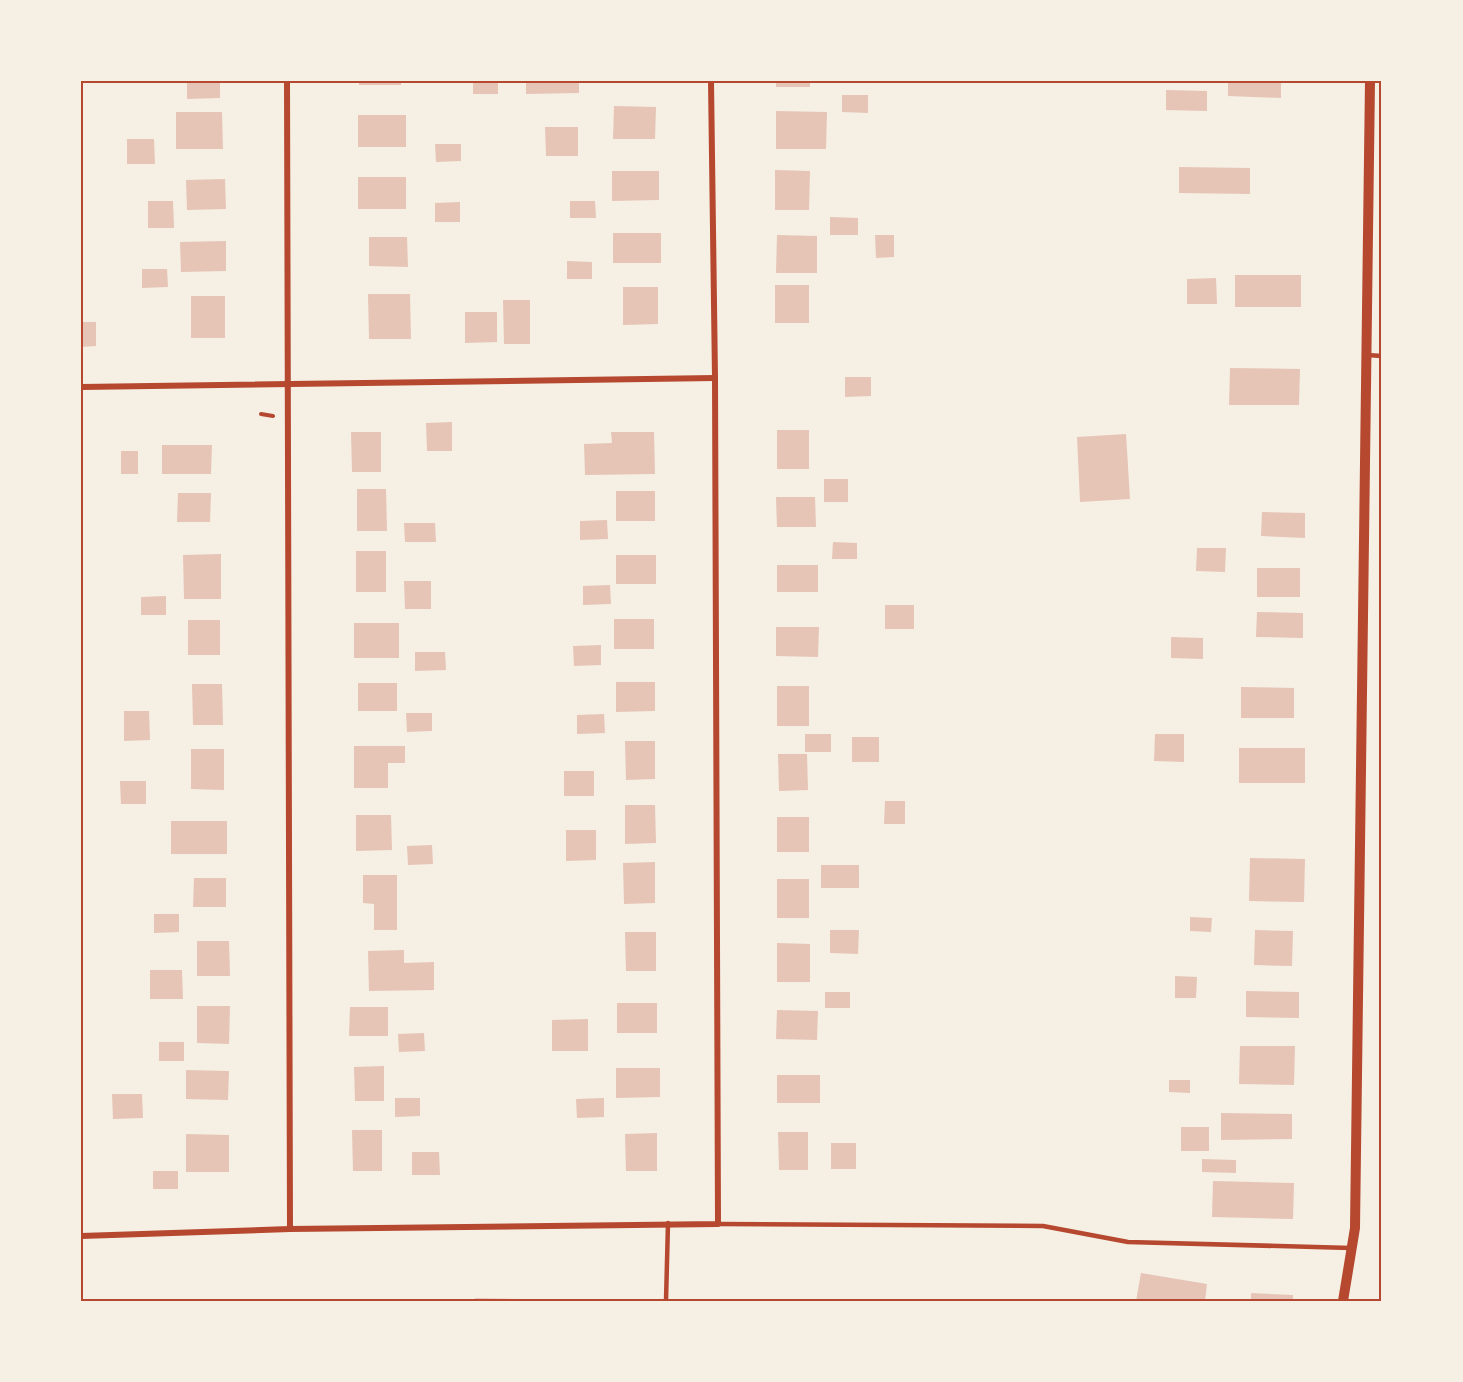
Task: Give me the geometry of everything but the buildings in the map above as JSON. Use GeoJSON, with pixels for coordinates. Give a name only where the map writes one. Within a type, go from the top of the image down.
{"type":"FeatureCollection","features":[{"type":"Feature","properties":{"kind":"street"},"geometry":{"type":"LineString","coordinates":[[287,81],[290,1229]]}},
{"type":"Feature","properties":{"kind":"street"},"geometry":{"type":"LineString","coordinates":[[81,1236],[290,1229],[718,1224],[715,378],[711,81]]}},
{"type":"Feature","properties":{"kind":"street"},"geometry":{"type":"LineString","coordinates":[[1343,1301],[1354,1228],[1370,81]]}},
{"type":"Feature","properties":{"kind":"street"},"geometry":{"type":"LineString","coordinates":[[81,387],[715,378]]}},
{"type":"Feature","properties":{"kind":"lane"},"geometry":{"type":"LineString","coordinates":[[1366,355],[1382,356]]}},
{"type":"Feature","properties":{"kind":"lane"},"geometry":{"type":"LineString","coordinates":[[666,1301],[668,1223]]}},
{"type":"Feature","properties":{"kind":"lane"},"geometry":{"type":"LineString","coordinates":[[718,1224],[1043,1226],[1128,1242],[1352,1248]]}},
{"type":"Feature","properties":{"kind":"path"},"geometry":{"type":"LineString","coordinates":[[261,414],[273,416]]}}]}
